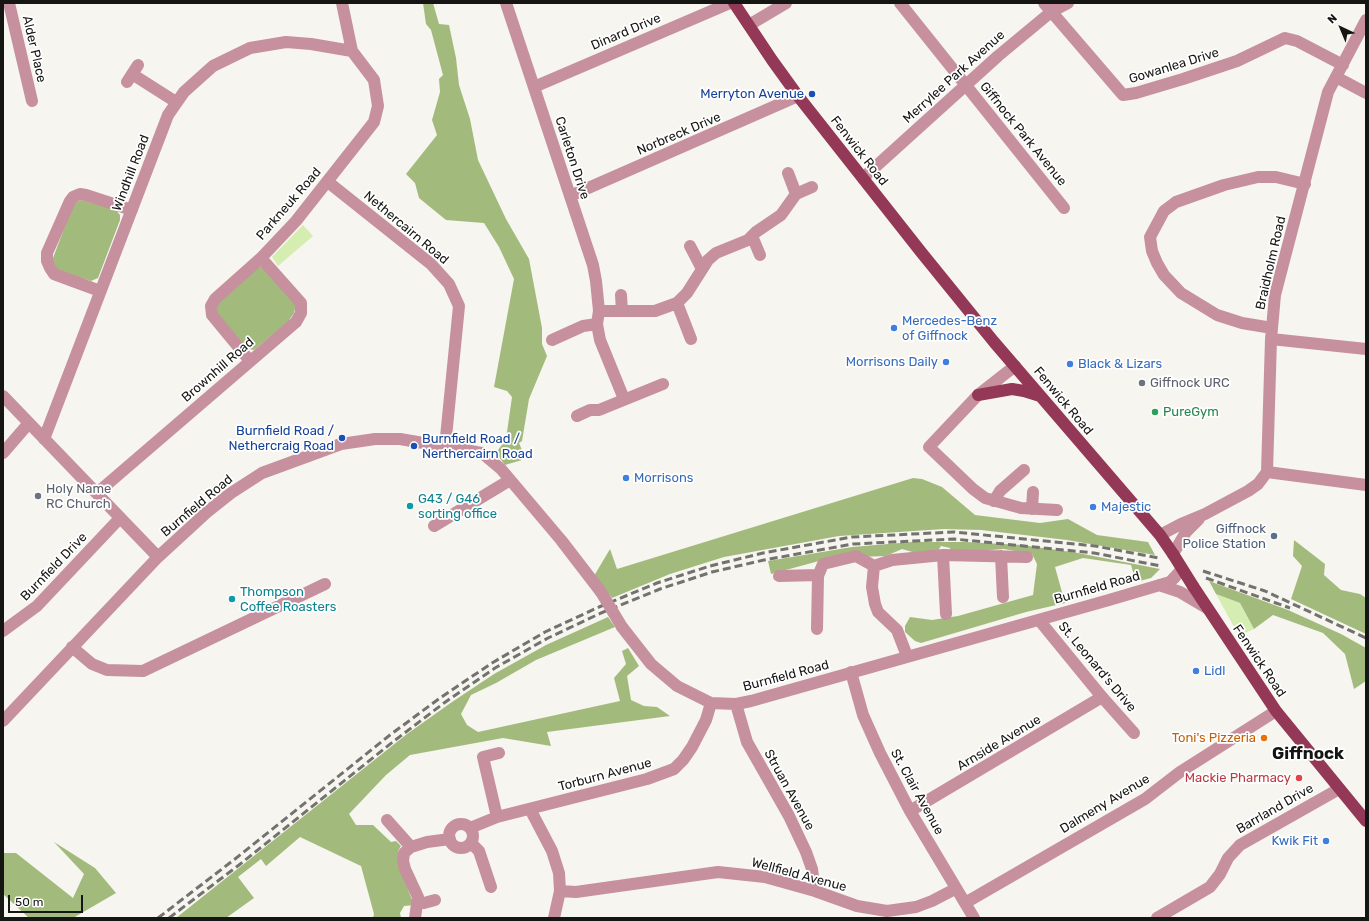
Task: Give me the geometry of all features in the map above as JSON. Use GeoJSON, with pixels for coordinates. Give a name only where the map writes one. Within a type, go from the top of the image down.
{"type":"FeatureCollection","features":[{"type":"Feature","properties":{"kind":"main road","name":"Fenwick Road"},"geometry":{"type":"LineString","coordinates":[[734,3],[798,96],[862,178],[1015,366],[1160,535],[1276,711],[1366,821]]}},
{"type":"Feature","properties":{"kind":"main road"},"geometry":{"type":"LineString","coordinates":[[978,395],[1012,389],[1024,390],[1041,397]]}},
{"type":"Feature","properties":{"kind":"street","name":"Alder Place"},"geometry":{"type":"LineString","coordinates":[[10,3],[32,101]]}},
{"type":"Feature","properties":{"kind":"street"},"geometry":{"type":"LineString","coordinates":[[342,3],[352,51]]}},
{"type":"Feature","properties":{"kind":"street","name":"Carleton Drive"},"geometry":{"type":"LineString","coordinates":[[506,3],[592,265],[596,281],[599,311],[597,324],[600,340],[624,399]]}},
{"type":"Feature","properties":{"kind":"street","name":"Dinard Drive"},"geometry":{"type":"LineString","coordinates":[[534,87],[730,3]]}},
{"type":"Feature","properties":{"kind":"street"},"geometry":{"type":"LineString","coordinates":[[749,25],[786,3]]}},
{"type":"Feature","properties":{"kind":"street","name":"Giffnock Park Avenue"},"geometry":{"type":"LineString","coordinates":[[900,3],[1064,208]]}},
{"type":"Feature","properties":{"kind":"street","name":"Merrylee Park Avenue"},"geometry":{"type":"LineString","coordinates":[[862,178],[966,85],[1048,8],[1068,3]]}},
{"type":"Feature","properties":{"kind":"street","name":"Gowanlea Drive"},"geometry":{"type":"LineString","coordinates":[[1048,8],[1123,95],[1136,93],[1183,79],[1237,61],[1285,38],[1297,40],[1343,65]]}},
{"type":"Feature","properties":{"kind":"street","name":"Braidholm Road"},"geometry":{"type":"LineString","coordinates":[[1267,472],[1271,333],[1275,295],[1328,92],[1366,20]]}},
{"type":"Feature","properties":{"kind":"street","name":"Windhill Road"},"geometry":{"type":"LineString","coordinates":[[44,439],[168,115],[176,102],[196,80],[213,66],[250,48],[286,42],[311,44],[352,51]]}},
{"type":"Feature","properties":{"kind":"street","name":"Parkneuk Road"},"geometry":{"type":"LineString","coordinates":[[250,361],[212,315],[210,306],[215,299],[261,258],[296,221],[374,122],[378,106],[374,80],[352,51]]}},
{"type":"Feature","properties":{"kind":"street"},"geometry":{"type":"LineString","coordinates":[[132,74],[176,102]]}},
{"type":"Feature","properties":{"kind":"street"},"geometry":{"type":"LineString","coordinates":[[1336,77],[1366,93]]}},
{"type":"Feature","properties":{"kind":"street","name":"Norbreck Drive"},"geometry":{"type":"LineString","coordinates":[[570,196],[798,96]]}},
{"type":"Feature","properties":{"kind":"street"},"geometry":{"type":"LineString","coordinates":[[788,173],[796,194]]}},
{"type":"Feature","properties":{"kind":"street"},"geometry":{"type":"LineString","coordinates":[[1305,184],[1276,177],[1258,177],[1232,183],[1176,202],[1164,211],[1150,237],[1152,251],[1164,275],[1181,293],[1217,315],[1271,333],[1366,349]]}},
{"type":"Feature","properties":{"kind":"street","name":"Nethercairn Road"},"geometry":{"type":"LineString","coordinates":[[328,182],[431,264],[449,284],[459,306],[445,447]]}},
{"type":"Feature","properties":{"kind":"street"},"geometry":{"type":"LineString","coordinates":[[599,311],[654,311],[677,303],[687,293],[708,260],[716,253],[742,243],[781,215],[796,194],[812,187]]}},
{"type":"Feature","properties":{"kind":"street"},"geometry":{"type":"LineString","coordinates":[[100,291],[54,274],[47,261],[47,254],[73,197],[80,194],[132,210]]}},
{"type":"Feature","properties":{"kind":"street"},"geometry":{"type":"LineString","coordinates":[[752,236],[760,255]]}},
{"type":"Feature","properties":{"kind":"street"},"geometry":{"type":"LineString","coordinates":[[690,246],[702,269]]}},
{"type":"Feature","properties":{"kind":"street","name":"Brownhill Road"},"geometry":{"type":"LineString","coordinates":[[97,493],[296,322],[301,313],[301,303],[261,258]]}},
{"type":"Feature","properties":{"kind":"street"},"geometry":{"type":"LineString","coordinates":[[621,295],[622,311]]}},
{"type":"Feature","properties":{"kind":"street"},"geometry":{"type":"LineString","coordinates":[[677,303],[691,339]]}},
{"type":"Feature","properties":{"kind":"street"},"geometry":{"type":"LineString","coordinates":[[552,340],[583,326],[597,324]]}},
{"type":"Feature","properties":{"kind":"street"},"geometry":{"type":"LineString","coordinates":[[1015,366],[978,395],[929,447],[973,489],[994,501],[1021,508],[1056,510]]}},
{"type":"Feature","properties":{"kind":"street"},"geometry":{"type":"LineString","coordinates":[[577,416],[590,410],[599,410],[663,384]]}},
{"type":"Feature","properties":{"kind":"street"},"geometry":{"type":"LineString","coordinates":[[3,396],[158,557]]}},
{"type":"Feature","properties":{"kind":"street"},"geometry":{"type":"LineString","coordinates":[[3,452],[29,423]]}},
{"type":"Feature","properties":{"kind":"street","name":"Burnfield Road"},"geometry":{"type":"LineString","coordinates":[[3,721],[158,557],[231,492],[262,473],[299,458],[340,444],[374,439],[400,439],[482,453],[501,469],[561,540],[601,592],[622,627],[651,664],[677,686],[712,703],[736,704],[751,701],[1039,620],[1170,582],[1182,569]]}},
{"type":"Feature","properties":{"kind":"street"},"geometry":{"type":"LineString","coordinates":[[994,501],[1000,491],[1024,470]]}},
{"type":"Feature","properties":{"kind":"street"},"geometry":{"type":"LineString","coordinates":[[1160,535],[1204,514],[1258,484],[1267,472],[1366,485]]}},
{"type":"Feature","properties":{"kind":"street"},"geometry":{"type":"LineString","coordinates":[[434,526],[510,480]]}},
{"type":"Feature","properties":{"kind":"street"},"geometry":{"type":"LineString","coordinates":[[1032,509],[1033,492]]}},
{"type":"Feature","properties":{"kind":"street"},"geometry":{"type":"LineString","coordinates":[[1172,554],[1186,532],[1204,514]]}},
{"type":"Feature","properties":{"kind":"street","name":"Burnfield Drive"},"geometry":{"type":"LineString","coordinates":[[3,631],[37,606],[120,518]]}},
{"type":"Feature","properties":{"kind":"street"},"geometry":{"type":"LineString","coordinates":[[943,555],[946,614]]}},
{"type":"Feature","properties":{"kind":"street"},"geometry":{"type":"LineString","coordinates":[[817,629],[818,575],[823,564],[856,556],[874,566],[892,560],[943,555],[1027,556]]}},
{"type":"Feature","properties":{"kind":"street"},"geometry":{"type":"LineString","coordinates":[[1001,556],[1003,597]]}},
{"type":"Feature","properties":{"kind":"street"},"geometry":{"type":"LineString","coordinates":[[874,566],[872,587],[875,604],[878,612],[897,630],[907,656]]}},
{"type":"Feature","properties":{"kind":"street"},"geometry":{"type":"LineString","coordinates":[[779,576],[818,575]]}},
{"type":"Feature","properties":{"kind":"street"},"geometry":{"type":"LineString","coordinates":[[72,647],[92,664],[107,670],[143,671],[325,584]]}},
{"type":"Feature","properties":{"kind":"street","name":"Burnfield Road"},"geometry":{"type":"LineString","coordinates":[[1159,585],[1180,592],[1207,608]]}},
{"type":"Feature","properties":{"kind":"street","name":"St. Leonard's Drive"},"geometry":{"type":"LineString","coordinates":[[1039,620],[1102,697],[1134,733]]}},
{"type":"Feature","properties":{"kind":"street","name":"St. Clair Avenue"},"geometry":{"type":"LineString","coordinates":[[851,672],[863,715],[880,753],[910,811],[955,889],[974,918]]}},
{"type":"Feature","properties":{"kind":"street","name":"Arnside Avenue"},"geometry":{"type":"LineString","coordinates":[[910,811],[1102,697]]}},
{"type":"Feature","properties":{"kind":"street","name":"Torburn Avenue"},"geometry":{"type":"LineString","coordinates":[[470,828],[497,817],[647,779],[674,769],[683,760],[692,747],[706,720],[712,703]]}},
{"type":"Feature","properties":{"kind":"street","name":"Struan Avenue"},"geometry":{"type":"LineString","coordinates":[[736,704],[747,742],[789,816],[806,852],[812,869],[815,891]]}},
{"type":"Feature","properties":{"kind":"street","name":"Dalmeny Avenue"},"geometry":{"type":"LineString","coordinates":[[965,903],[1145,799],[1180,772],[1276,711]]}},
{"type":"Feature","properties":{"kind":"street"},"geometry":{"type":"LineString","coordinates":[[497,817],[483,757],[499,753]]}},
{"type":"Feature","properties":{"kind":"street","name":"Barrland Drive"},"geometry":{"type":"LineString","coordinates":[[1157,918],[1210,887],[1220,874],[1228,858],[1240,845],[1339,789]]}},
{"type":"Feature","properties":{"kind":"street"},"geometry":{"type":"LineString","coordinates":[[530,809],[552,851],[559,873],[560,891],[554,918]]}},
{"type":"Feature","properties":{"kind":"street"},"geometry":{"type":"LineString","coordinates":[[387,820],[411,847]]}},
{"type":"Feature","properties":{"kind":"street"},"geometry":{"type":"LineString","coordinates":[[463,825],[470,828],[473,835],[471,843],[465,847],[457,847],[450,839],[450,831],[456,826],[463,825]]}},
{"type":"Feature","properties":{"kind":"street"},"geometry":{"type":"LineString","coordinates":[[415,918],[418,897],[403,861],[404,853],[411,847],[427,842],[450,839]]}},
{"type":"Feature","properties":{"kind":"street"},"geometry":{"type":"LineString","coordinates":[[471,843],[480,851],[491,887]]}},
{"type":"Feature","properties":{"kind":"street","name":"Wellfield Avenue"},"geometry":{"type":"LineString","coordinates":[[560,891],[576,892],[718,872],[765,877],[815,891],[857,906],[887,911],[916,907],[932,901],[955,889]]}},
{"type":"Feature","properties":{"kind":"street"},"geometry":{"type":"LineString","coordinates":[[418,901],[424,903],[435,900]]}},
{"type":"Feature","properties":{"kind":"green space"},"geometry":{"type":"Polygon","coordinates":[[[423,3],[433,3],[439,24],[449,25],[456,58],[459,85],[470,119],[478,160],[506,219],[529,259],[542,328],[542,344],[547,356],[529,399],[522,441],[519,443],[522,450],[522,460],[505,465],[496,453],[506,439],[512,397],[507,391],[494,387],[514,279],[499,247],[484,223],[446,220],[419,198],[415,183],[406,174],[437,135],[432,120],[440,92],[439,79],[443,75],[431,30],[426,24],[423,3]]]}},
{"type":"Feature","properties":{"kind":"green space"},"geometry":{"type":"Polygon","coordinates":[[[82,200],[116,210],[120,215],[120,220],[98,278],[91,281],[58,271],[53,264],[53,258],[73,205],[82,200]]]}},
{"type":"Feature","properties":{"kind":"green space"},"geometry":{"type":"Polygon","coordinates":[[[303,225],[313,236],[278,266],[272,257],[303,225]]]}},
{"type":"Feature","properties":{"kind":"green space"},"geometry":{"type":"Polygon","coordinates":[[[258,267],[264,267],[296,305],[294,313],[288,322],[254,350],[249,349],[236,338],[216,312],[217,304],[258,267]]]}},
{"type":"Feature","properties":{"kind":"green space"},"geometry":{"type":"Polygon","coordinates":[[[913,478],[922,479],[942,487],[975,515],[1040,523],[1068,519],[1097,535],[1148,542],[1155,555],[1067,540],[981,530],[944,529],[839,536],[724,557],[670,574],[612,598],[594,576],[610,549],[617,569],[913,478]]]}},
{"type":"Feature","properties":{"kind":"green space"},"geometry":{"type":"Polygon","coordinates":[[[1294,540],[1325,564],[1324,575],[1341,590],[1360,594],[1366,598],[1366,634],[1291,599],[1302,566],[1293,556],[1294,540]]]}},
{"type":"Feature","properties":{"kind":"green space"},"geometry":{"type":"Polygon","coordinates":[[[912,542],[965,542],[1022,545],[1078,553],[1160,569],[1151,578],[1136,582],[1131,565],[1083,558],[1055,567],[1065,603],[1026,612],[921,643],[915,641],[905,632],[905,626],[910,617],[932,620],[958,616],[1033,595],[1037,564],[1032,554],[1004,549],[951,553],[950,548],[941,546],[937,552],[919,554],[902,549],[886,556],[830,558],[771,574],[768,561],[852,547],[912,542]]]}},
{"type":"Feature","properties":{"kind":"green space"},"geometry":{"type":"Polygon","coordinates":[[[1209,581],[1288,610],[1341,634],[1366,648],[1366,681],[1354,689],[1345,654],[1323,633],[1273,615],[1254,629],[1240,603],[1216,594],[1209,581]]]}},
{"type":"Feature","properties":{"kind":"green space"},"geometry":{"type":"Polygon","coordinates":[[[1216,594],[1240,603],[1254,629],[1239,636],[1216,594]]]}},
{"type":"Feature","properties":{"kind":"green space"},"geometry":{"type":"Polygon","coordinates":[[[608,617],[615,627],[536,660],[496,683],[471,695],[461,714],[467,725],[478,732],[620,701],[614,678],[626,664],[622,651],[628,648],[639,666],[627,676],[631,700],[644,706],[657,707],[670,716],[547,732],[551,746],[503,738],[410,755],[386,775],[349,814],[356,825],[373,825],[391,842],[396,841],[401,846],[398,851],[399,866],[414,905],[404,906],[400,913],[401,918],[373,918],[374,914],[361,866],[300,837],[266,866],[261,859],[238,877],[254,898],[226,918],[176,918],[407,734],[452,702],[494,674],[546,645],[608,617]]]}},
{"type":"Feature","properties":{"kind":"green space"},"geometry":{"type":"Polygon","coordinates":[[[54,842],[95,868],[116,893],[73,918],[29,918],[3,894],[3,853],[16,853],[73,898],[84,874],[54,842]]]}},
{"type":"Feature","properties":{"kind":"railway"},"geometry":{"type":"LineString","coordinates":[[158,918],[235,859],[390,735],[440,698],[492,663],[545,632],[599,607],[657,583],[710,566],[763,553],[852,537],[954,532],[1095,546],[1159,558]]}},
{"type":"Feature","properties":{"kind":"railway"},"geometry":{"type":"LineString","coordinates":[[169,918],[239,865],[394,741],[444,703],[495,668],[548,638],[601,613],[660,589],[712,572],[764,560],[853,544],[954,539],[1094,553],[1161,566]]}},
{"type":"Feature","properties":{"kind":"railway"},"geometry":{"type":"LineString","coordinates":[[1203,571],[1265,591],[1366,638]]}},
{"type":"Feature","properties":{"kind":"railway"},"geometry":{"type":"LineString","coordinates":[[1206,578],[1290,608]]}},
{"type":"Feature","properties":{"kind":"place","name":"Merryton Avenue"},"geometry":{"type":"Point","coordinates":[812,94]}},
{"type":"Feature","properties":{"kind":"place","name":"Mercedes-Benz of Giffnock"},"geometry":{"type":"Point","coordinates":[894,328]}},
{"type":"Feature","properties":{"kind":"place","name":"Morrisons Daily"},"geometry":{"type":"Point","coordinates":[946,362]}},
{"type":"Feature","properties":{"kind":"place","name":"Black & Lizars"},"geometry":{"type":"Point","coordinates":[1070,364]}},
{"type":"Feature","properties":{"kind":"place","name":"Giffnock URC"},"geometry":{"type":"Point","coordinates":[1142,383]}},
{"type":"Feature","properties":{"kind":"place","name":"PureGym"},"geometry":{"type":"Point","coordinates":[1155,412]}},
{"type":"Feature","properties":{"kind":"place","name":"Burnfield Road / Nethercraig Road"},"geometry":{"type":"Point","coordinates":[342,438]}},
{"type":"Feature","properties":{"kind":"place","name":"Burnfield Road / Nerthercairn Road"},"geometry":{"type":"Point","coordinates":[414,446]}},
{"type":"Feature","properties":{"kind":"place","name":"Morrisons"},"geometry":{"type":"Point","coordinates":[626,478]}},
{"type":"Feature","properties":{"kind":"place","name":"Holy Name RC Church"},"geometry":{"type":"Point","coordinates":[38,496]}},
{"type":"Feature","properties":{"kind":"place","name":"G43 / G46 sorting office"},"geometry":{"type":"Point","coordinates":[410,506]}},
{"type":"Feature","properties":{"kind":"place","name":"Majestic"},"geometry":{"type":"Point","coordinates":[1093,507]}},
{"type":"Feature","properties":{"kind":"place","name":"Giffnock Police Station"},"geometry":{"type":"Point","coordinates":[1274,536]}},
{"type":"Feature","properties":{"kind":"place","name":"Thompson Coffee Roasters"},"geometry":{"type":"Point","coordinates":[232,599]}},
{"type":"Feature","properties":{"kind":"place","name":"Lidl"},"geometry":{"type":"Point","coordinates":[1196,671]}},
{"type":"Feature","properties":{"kind":"place","name":"Toni's Pizzeria"},"geometry":{"type":"Point","coordinates":[1264,738]}},
{"type":"Feature","properties":{"kind":"place","name":"Mackie Pharmacy"},"geometry":{"type":"Point","coordinates":[1299,778]}},
{"type":"Feature","properties":{"kind":"place","name":"Kwik Fit"},"geometry":{"type":"Point","coordinates":[1326,841]}},
{"type":"Feature","properties":{"kind":"district","name":"Giffnock"},"geometry":{"type":"Point","coordinates":[1308,754]}}]}
